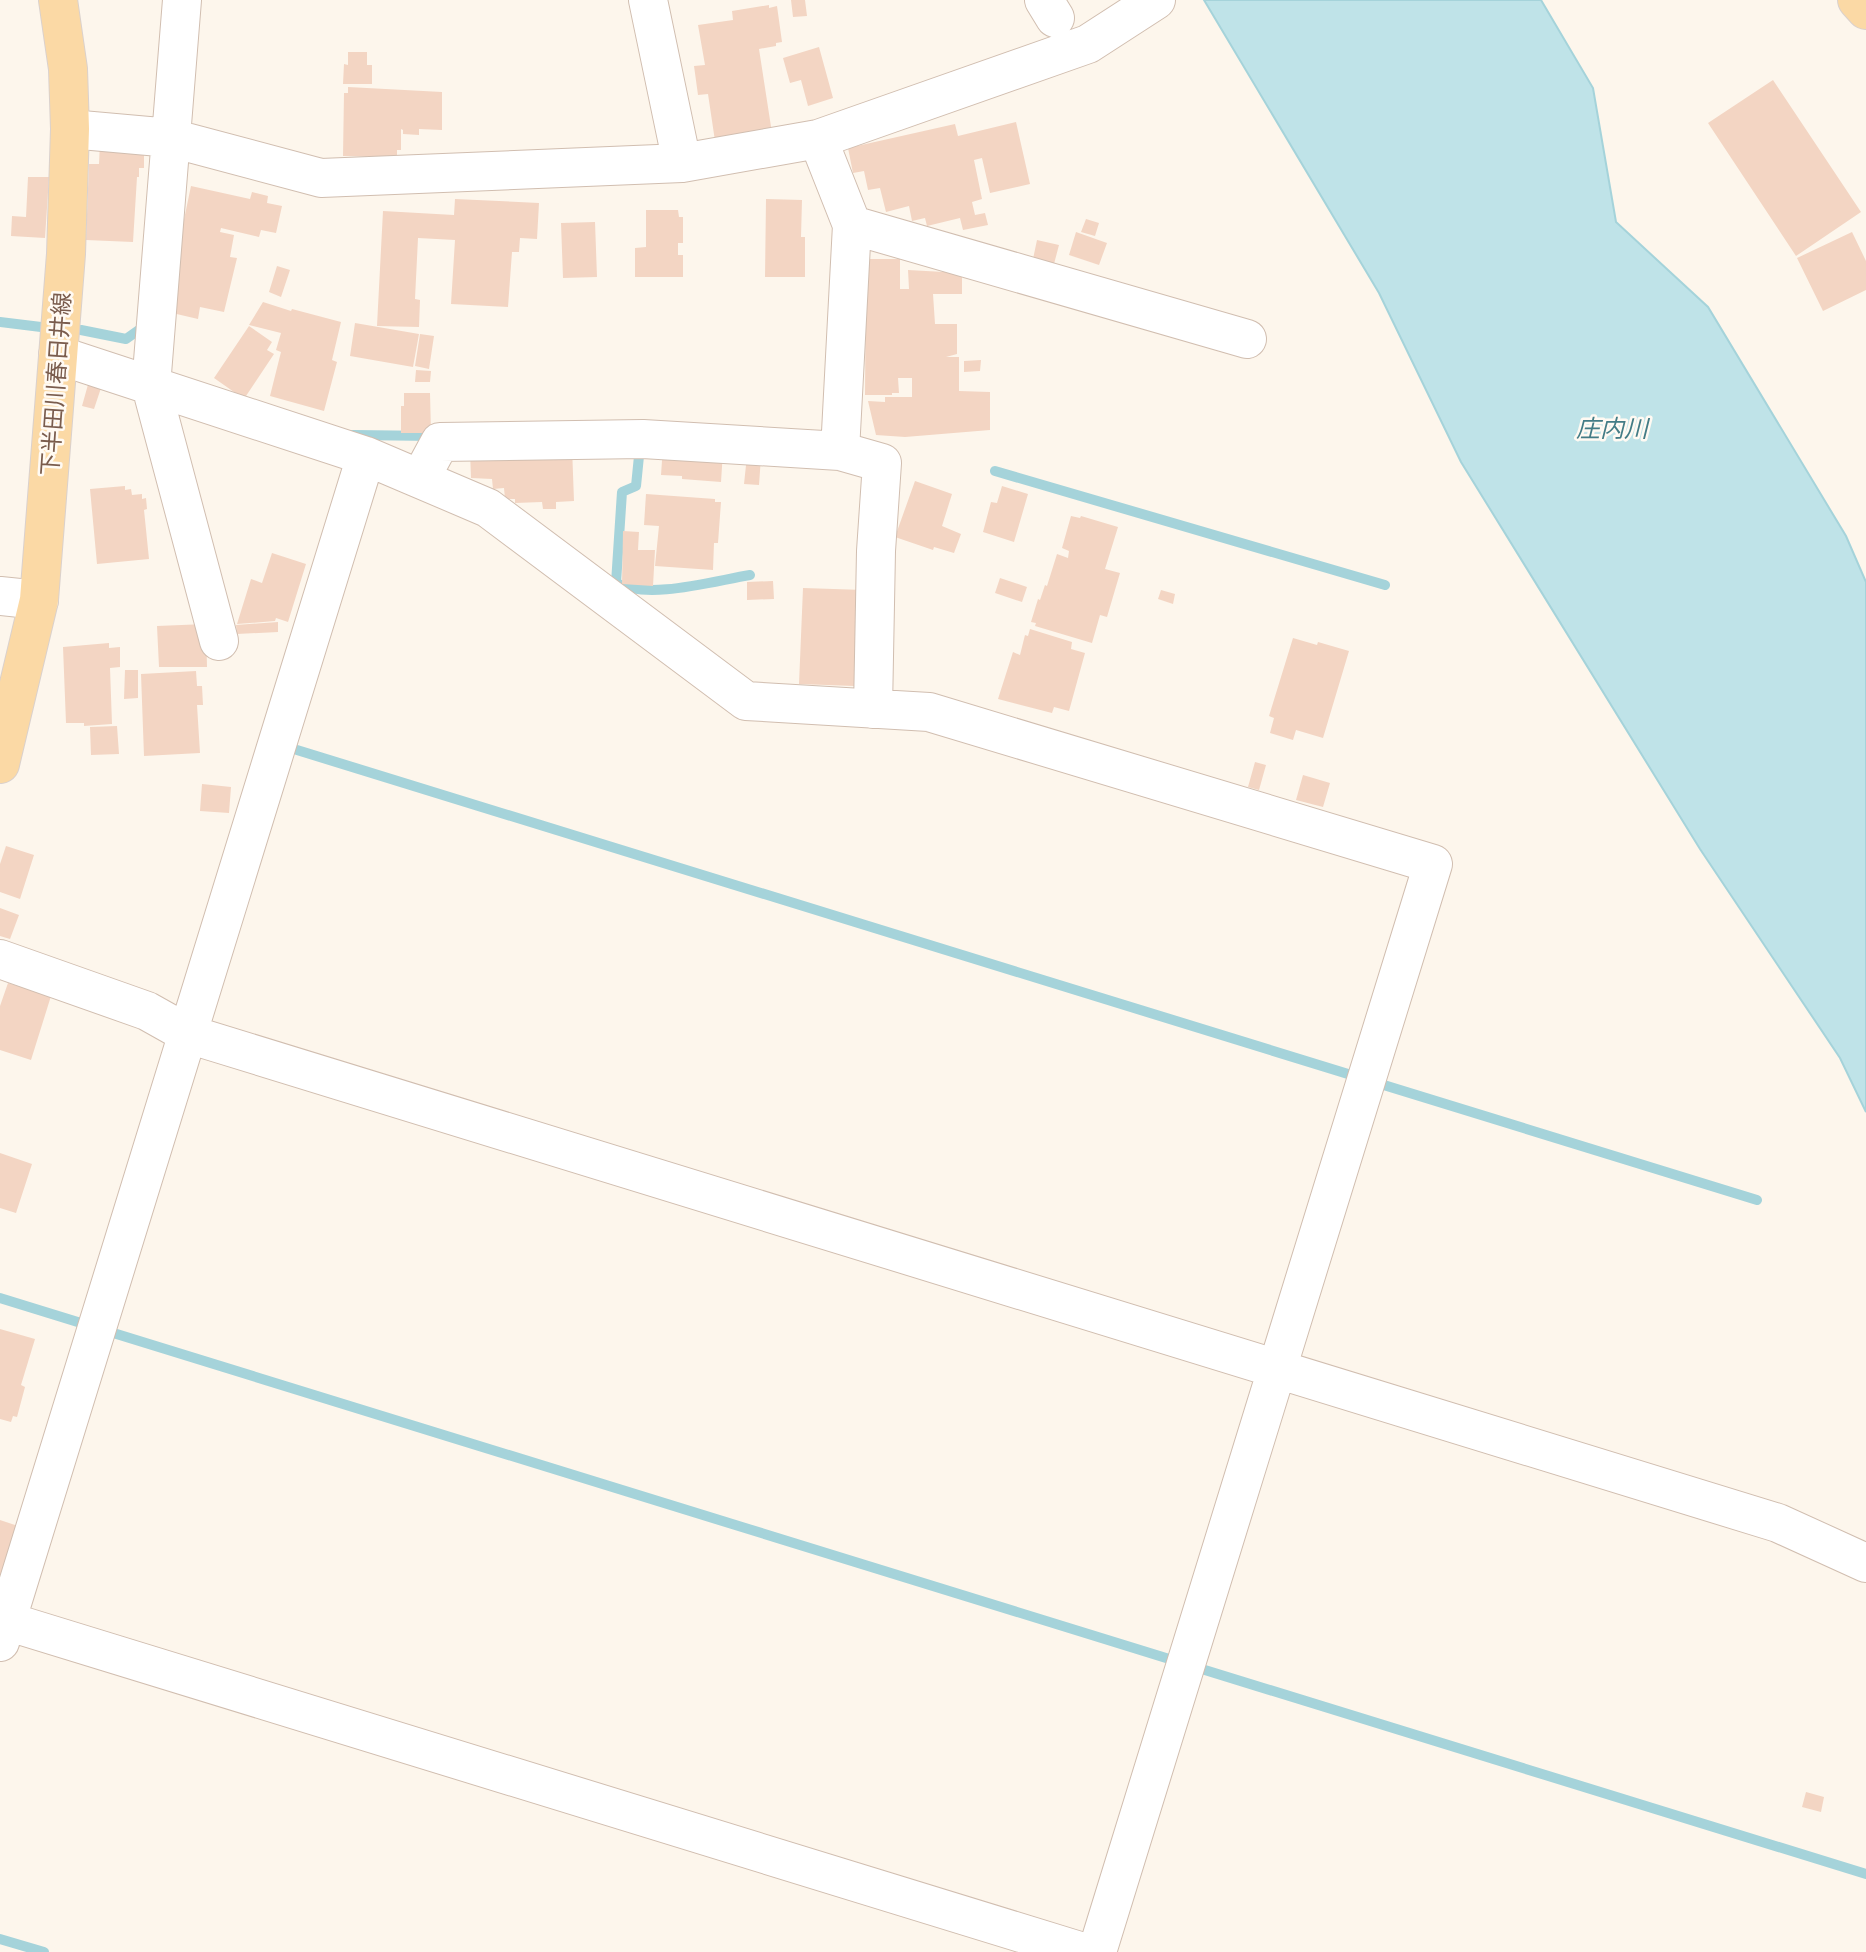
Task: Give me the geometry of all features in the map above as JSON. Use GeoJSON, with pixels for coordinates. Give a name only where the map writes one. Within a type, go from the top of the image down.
{"type":"FeatureCollection","features":[{"type":"Feature","properties":{"kind":"main road","name":"下半田川春日井線"},"geometry":{"type":"LineString","coordinates":[[0,764],[39,600],[66,254],[68,69],[58,0]]}},
{"type":"Feature","properties":{"kind":"main road"},"geometry":{"type":"LineString","coordinates":[[1857,0],[1866,10]]}},
{"type":"Feature","properties":{"kind":"street"},"geometry":{"type":"LineString","coordinates":[[182,0],[151,386],[219,641]]}},
{"type":"Feature","properties":{"kind":"street"},"geometry":{"type":"LineString","coordinates":[[648,0],[682,163]]}},
{"type":"Feature","properties":{"kind":"street"},"geometry":{"type":"LineString","coordinates":[[69,129],[172,138],[321,178],[682,163],[818,139],[1088,44],[1149,5]]}},
{"type":"Feature","properties":{"kind":"street"},"geometry":{"type":"LineString","coordinates":[[818,139],[852,225],[840,451]]}},
{"type":"Feature","properties":{"kind":"street"},"geometry":{"type":"LineString","coordinates":[[852,225],[1247,339]]}},
{"type":"Feature","properties":{"kind":"street"},"geometry":{"type":"LineString","coordinates":[[58,355],[366,456],[488,508],[746,701],[929,712],[1433,864],[1097,1952]]}},
{"type":"Feature","properties":{"kind":"street"},"geometry":{"type":"LineString","coordinates":[[420,479],[440,442],[643,439],[840,451],[882,463],[876,551],[873,709]]}},
{"type":"Feature","properties":{"kind":"street"},"geometry":{"type":"LineString","coordinates":[[366,456],[2,1627],[1083,1952]]}},
{"type":"Feature","properties":{"kind":"street"},"geometry":{"type":"LineString","coordinates":[[0,596],[39,600]]}},
{"type":"Feature","properties":{"kind":"street"},"geometry":{"type":"LineString","coordinates":[[0,959],[147,1011],[188,1034],[1778,1523],[1866,1563]]}},
{"type":"Feature","properties":{"kind":"water","name":"庄内川"},"geometry":{"type":"Polygon","coordinates":[[[1204,0],[1541,0],[1593,88],[1616,222],[1708,307],[1846,536],[1866,582],[1866,1112],[1840,1058],[1700,849],[1461,462],[1379,293],[1204,0]]]}},
{"type":"Feature","properties":{"kind":"building"},"geometry":{"type":"Polygon","coordinates":[[[791,0],[805,0],[807,16],[793,17],[791,0]]]}},
{"type":"Feature","properties":{"kind":"building"},"geometry":{"type":"Polygon","coordinates":[[[769,5],[769,8],[777,6],[782,42],[759,49],[772,133],[715,141],[708,94],[698,95],[694,66],[705,65],[698,25],[733,20],[732,11],[769,5]]]}},
{"type":"Feature","properties":{"kind":"building"},"geometry":{"type":"Polygon","coordinates":[[[819,47],[833,98],[808,106],[801,80],[790,83],[783,58],[819,47]]]}},
{"type":"Feature","properties":{"kind":"building"},"geometry":{"type":"Polygon","coordinates":[[[348,52],[367,52],[367,65],[372,65],[372,84],[343,84],[348,52]]]}},
{"type":"Feature","properties":{"kind":"building"},"geometry":{"type":"Polygon","coordinates":[[[1773,80],[1861,212],[1796,256],[1708,123],[1773,80]]]}},
{"type":"Feature","properties":{"kind":"building"},"geometry":{"type":"Polygon","coordinates":[[[348,87],[442,92],[442,130],[419,129],[419,135],[403,134],[401,129],[401,150],[397,150],[397,157],[343,156],[344,93],[348,93],[348,87]]]}},
{"type":"Feature","properties":{"kind":"building"},"geometry":{"type":"Polygon","coordinates":[[[1016,122],[1030,184],[990,193],[982,158],[974,160],[982,199],[972,202],[975,215],[985,213],[988,225],[963,230],[960,218],[927,226],[925,218],[912,221],[909,206],[886,212],[880,188],[868,190],[864,171],[853,173],[848,148],[955,124],[958,136],[1016,122]]]}},
{"type":"Feature","properties":{"kind":"building"},"geometry":{"type":"Polygon","coordinates":[[[100,143],[144,145],[144,168],[139,168],[137,177],[133,242],[86,240],[89,164],[99,164],[100,143]]]}},
{"type":"Feature","properties":{"kind":"building"},"geometry":{"type":"Polygon","coordinates":[[[28,177],[49,177],[45,238],[11,236],[12,216],[26,217],[28,177]]]}},
{"type":"Feature","properties":{"kind":"building"},"geometry":{"type":"Polygon","coordinates":[[[191,186],[250,199],[252,192],[268,196],[267,203],[282,206],[276,233],[261,230],[259,237],[221,228],[220,232],[234,235],[230,257],[237,258],[224,312],[200,307],[198,319],[168,312],[168,296],[191,186]]]}},
{"type":"Feature","properties":{"kind":"building"},"geometry":{"type":"Polygon","coordinates":[[[455,199],[539,203],[537,239],[520,238],[519,252],[512,252],[508,307],[451,304],[455,240],[418,238],[415,299],[420,300],[419,327],[377,326],[383,211],[454,215],[455,199]]]}},
{"type":"Feature","properties":{"kind":"building"},"geometry":{"type":"Polygon","coordinates":[[[766,199],[802,200],[801,237],[805,237],[805,277],[765,277],[766,199]]]}},
{"type":"Feature","properties":{"kind":"building"},"geometry":{"type":"Polygon","coordinates":[[[646,210],[678,210],[679,217],[683,217],[683,243],[678,243],[678,255],[683,255],[683,277],[635,277],[635,248],[646,247],[646,210]]]}},
{"type":"Feature","properties":{"kind":"building"},"geometry":{"type":"Polygon","coordinates":[[[1086,219],[1099,223],[1095,236],[1081,232],[1086,219]]]}},
{"type":"Feature","properties":{"kind":"building"},"geometry":{"type":"Polygon","coordinates":[[[595,222],[597,277],[563,278],[561,223],[595,222]]]}},
{"type":"Feature","properties":{"kind":"building"},"geometry":{"type":"Polygon","coordinates":[[[1076,232],[1107,243],[1099,265],[1069,255],[1076,232]]]}},
{"type":"Feature","properties":{"kind":"building"},"geometry":{"type":"Polygon","coordinates":[[[1852,232],[1866,261],[1866,290],[1823,311],[1797,258],[1852,232]]]}},
{"type":"Feature","properties":{"kind":"building"},"geometry":{"type":"Polygon","coordinates":[[[1037,240],[1059,245],[1054,264],[1033,259],[1037,240]]]}},
{"type":"Feature","properties":{"kind":"building"},"geometry":{"type":"Polygon","coordinates":[[[866,259],[900,259],[900,289],[909,289],[908,270],[962,273],[962,294],[933,294],[935,324],[957,324],[957,354],[946,357],[959,357],[959,391],[990,392],[990,430],[905,437],[876,435],[868,401],[885,402],[885,397],[912,397],[912,378],[898,378],[899,393],[865,395],[866,259]]]}},
{"type":"Feature","properties":{"kind":"building"},"geometry":{"type":"Polygon","coordinates":[[[277,266],[290,270],[281,297],[269,292],[277,266]]]}},
{"type":"Feature","properties":{"kind":"building"},"geometry":{"type":"Polygon","coordinates":[[[263,302],[341,322],[332,360],[337,362],[324,411],[270,396],[281,352],[276,350],[281,333],[249,325],[263,302]]]}},
{"type":"Feature","properties":{"kind":"building"},"geometry":{"type":"Polygon","coordinates":[[[355,323],[419,334],[413,367],[350,356],[355,323]]]}},
{"type":"Feature","properties":{"kind":"building"},"geometry":{"type":"Polygon","coordinates":[[[249,326],[272,342],[267,350],[274,354],[244,399],[214,378],[249,326]]]}},
{"type":"Feature","properties":{"kind":"building"},"geometry":{"type":"Polygon","coordinates":[[[420,334],[434,336],[429,369],[415,366],[420,334]]]}},
{"type":"Feature","properties":{"kind":"building"},"geometry":{"type":"Polygon","coordinates":[[[981,360],[980,371],[964,372],[964,361],[981,360]]]}},
{"type":"Feature","properties":{"kind":"building"},"geometry":{"type":"Polygon","coordinates":[[[416,370],[431,371],[430,382],[415,382],[416,370]]]}},
{"type":"Feature","properties":{"kind":"building"},"geometry":{"type":"Polygon","coordinates":[[[89,381],[102,385],[94,409],[82,406],[89,381]]]}},
{"type":"Feature","properties":{"kind":"building"},"geometry":{"type":"Polygon","coordinates":[[[404,393],[430,393],[431,433],[401,433],[404,393]]]}},
{"type":"Feature","properties":{"kind":"building"},"geometry":{"type":"Polygon","coordinates":[[[663,446],[723,451],[721,482],[661,475],[663,446]]]}},
{"type":"Feature","properties":{"kind":"building"},"geometry":{"type":"Polygon","coordinates":[[[572,447],[574,501],[556,502],[556,509],[543,509],[542,502],[515,503],[515,499],[505,499],[504,488],[493,489],[492,479],[471,478],[470,451],[572,447]]]}},
{"type":"Feature","properties":{"kind":"building"},"geometry":{"type":"Polygon","coordinates":[[[747,456],[761,457],[759,485],[744,484],[747,456]]]}},
{"type":"Feature","properties":{"kind":"building"},"geometry":{"type":"Polygon","coordinates":[[[915,481],[952,494],[942,526],[961,534],[954,553],[934,547],[933,550],[895,537],[915,481]]]}},
{"type":"Feature","properties":{"kind":"building"},"geometry":{"type":"Polygon","coordinates":[[[125,486],[125,490],[131,489],[132,495],[142,494],[142,499],[146,498],[147,509],[144,510],[149,559],[97,564],[90,489],[125,486]]]}},
{"type":"Feature","properties":{"kind":"building"},"geometry":{"type":"Polygon","coordinates":[[[1002,486],[1028,494],[1014,542],[983,532],[991,502],[997,503],[1002,486]]]}},
{"type":"Feature","properties":{"kind":"building"},"geometry":{"type":"Polygon","coordinates":[[[646,494],[715,499],[715,502],[721,502],[718,543],[714,543],[713,570],[655,566],[659,526],[644,525],[646,494]]]}},
{"type":"Feature","properties":{"kind":"building"},"geometry":{"type":"Polygon","coordinates":[[[1071,516],[1081,516],[1118,527],[1105,569],[1120,573],[1107,617],[1100,615],[1092,643],[1035,626],[1036,623],[1031,622],[1057,554],[1068,558],[1069,551],[1062,548],[1071,516]]]}},
{"type":"Feature","properties":{"kind":"building"},"geometry":{"type":"Polygon","coordinates":[[[623,531],[639,532],[638,550],[655,550],[653,586],[622,584],[623,531]]]}},
{"type":"Feature","properties":{"kind":"building"},"geometry":{"type":"Polygon","coordinates":[[[272,553],[306,564],[288,622],[276,618],[275,621],[237,624],[251,579],[262,583],[272,553]]]}},
{"type":"Feature","properties":{"kind":"building"},"geometry":{"type":"Polygon","coordinates":[[[1000,578],[1027,587],[1022,602],[995,593],[1000,578]]]}},
{"type":"Feature","properties":{"kind":"building"},"geometry":{"type":"Polygon","coordinates":[[[773,581],[774,599],[747,600],[747,582],[773,581]]]}},
{"type":"Feature","properties":{"kind":"building"},"geometry":{"type":"Polygon","coordinates":[[[803,588],[864,590],[855,643],[854,686],[799,684],[803,588]]]}},
{"type":"Feature","properties":{"kind":"building"},"geometry":{"type":"Polygon","coordinates":[[[1161,590],[1175,594],[1173,604],[1158,599],[1161,590]]]}},
{"type":"Feature","properties":{"kind":"building"},"geometry":{"type":"Polygon","coordinates":[[[278,622],[278,632],[237,634],[236,625],[278,622]]]}},
{"type":"Feature","properties":{"kind":"building"},"geometry":{"type":"Polygon","coordinates":[[[206,624],[207,667],[159,667],[157,626],[206,624]]]}},
{"type":"Feature","properties":{"kind":"building"},"geometry":{"type":"Polygon","coordinates":[[[1030,629],[1072,642],[1071,649],[1085,653],[1069,711],[1054,707],[1052,713],[998,699],[1013,652],[1020,655],[1025,635],[1028,636],[1030,629]]]}},
{"type":"Feature","properties":{"kind":"building"},"geometry":{"type":"Polygon","coordinates":[[[1293,638],[1349,651],[1323,738],[1296,730],[1293,740],[1270,733],[1274,718],[1269,716],[1293,638]]]}},
{"type":"Feature","properties":{"kind":"building"},"geometry":{"type":"Polygon","coordinates":[[[109,643],[109,648],[120,647],[120,667],[110,668],[112,724],[84,726],[84,723],[66,723],[63,647],[109,643]]]}},
{"type":"Feature","properties":{"kind":"building"},"geometry":{"type":"Polygon","coordinates":[[[125,670],[138,670],[138,698],[124,699],[125,670]]]}},
{"type":"Feature","properties":{"kind":"building"},"geometry":{"type":"Polygon","coordinates":[[[196,671],[197,686],[202,686],[203,705],[197,705],[200,753],[144,756],[141,674],[196,671]]]}},
{"type":"Feature","properties":{"kind":"building"},"geometry":{"type":"Polygon","coordinates":[[[117,726],[119,754],[91,755],[90,727],[117,726]]]}},
{"type":"Feature","properties":{"kind":"building"},"geometry":{"type":"Polygon","coordinates":[[[1255,762],[1266,765],[1259,790],[1248,787],[1255,762]]]}},
{"type":"Feature","properties":{"kind":"building"},"geometry":{"type":"Polygon","coordinates":[[[1303,775],[1330,783],[1323,807],[1296,800],[1303,775]]]}},
{"type":"Feature","properties":{"kind":"building"},"geometry":{"type":"Polygon","coordinates":[[[202,784],[231,787],[229,813],[200,811],[202,784]]]}},
{"type":"Feature","properties":{"kind":"building"},"geometry":{"type":"Polygon","coordinates":[[[6,846],[34,855],[20,899],[0,892],[0,864],[6,846]]]}},
{"type":"Feature","properties":{"kind":"building"},"geometry":{"type":"Polygon","coordinates":[[[0,908],[19,915],[10,939],[0,936],[0,908]]]}},
{"type":"Feature","properties":{"kind":"building"},"geometry":{"type":"Polygon","coordinates":[[[8,983],[51,996],[31,1060],[0,1050],[0,1006],[8,983]]]}},
{"type":"Feature","properties":{"kind":"building"},"geometry":{"type":"Polygon","coordinates":[[[0,1153],[32,1164],[16,1213],[0,1208],[0,1153]]]}},
{"type":"Feature","properties":{"kind":"building"},"geometry":{"type":"Polygon","coordinates":[[[0,1329],[35,1339],[21,1385],[25,1387],[17,1417],[13,1416],[11,1422],[0,1419],[0,1329]]]}},
{"type":"Feature","properties":{"kind":"building"},"geometry":{"type":"Polygon","coordinates":[[[0,1520],[18,1526],[0,1580],[0,1520]]]}},
{"type":"Feature","properties":{"kind":"building"},"geometry":{"type":"Polygon","coordinates":[[[1806,1792],[1824,1797],[1821,1812],[1802,1807],[1806,1792]]]}},
{"type":"Feature","properties":{"kind":"waterway"},"geometry":{"type":"LineString","coordinates":[[0,322],[41,327]]}},
{"type":"Feature","properties":{"kind":"waterway"},"geometry":{"type":"LineString","coordinates":[[81,330],[126,339],[144,325]]}},
{"type":"Feature","properties":{"kind":"waterway"},"geometry":{"type":"LineString","coordinates":[[353,435],[435,436]]}},
{"type":"Feature","properties":{"kind":"waterway"},"geometry":{"type":"LineString","coordinates":[[640,446],[636,486],[622,492],[616,583],[630,588],[663,590],[750,575]]}},
{"type":"Feature","properties":{"kind":"waterway"},"geometry":{"type":"LineString","coordinates":[[995,471],[1385,585]]}},
{"type":"Feature","properties":{"kind":"waterway"},"geometry":{"type":"LineString","coordinates":[[297,750],[1757,1200]]}},
{"type":"Feature","properties":{"kind":"waterway"},"geometry":{"type":"LineString","coordinates":[[0,1298],[1866,1874]]}},
{"type":"Feature","properties":{"kind":"waterway"},"geometry":{"type":"LineString","coordinates":[[0,1939],[44,1952]]}}]}
